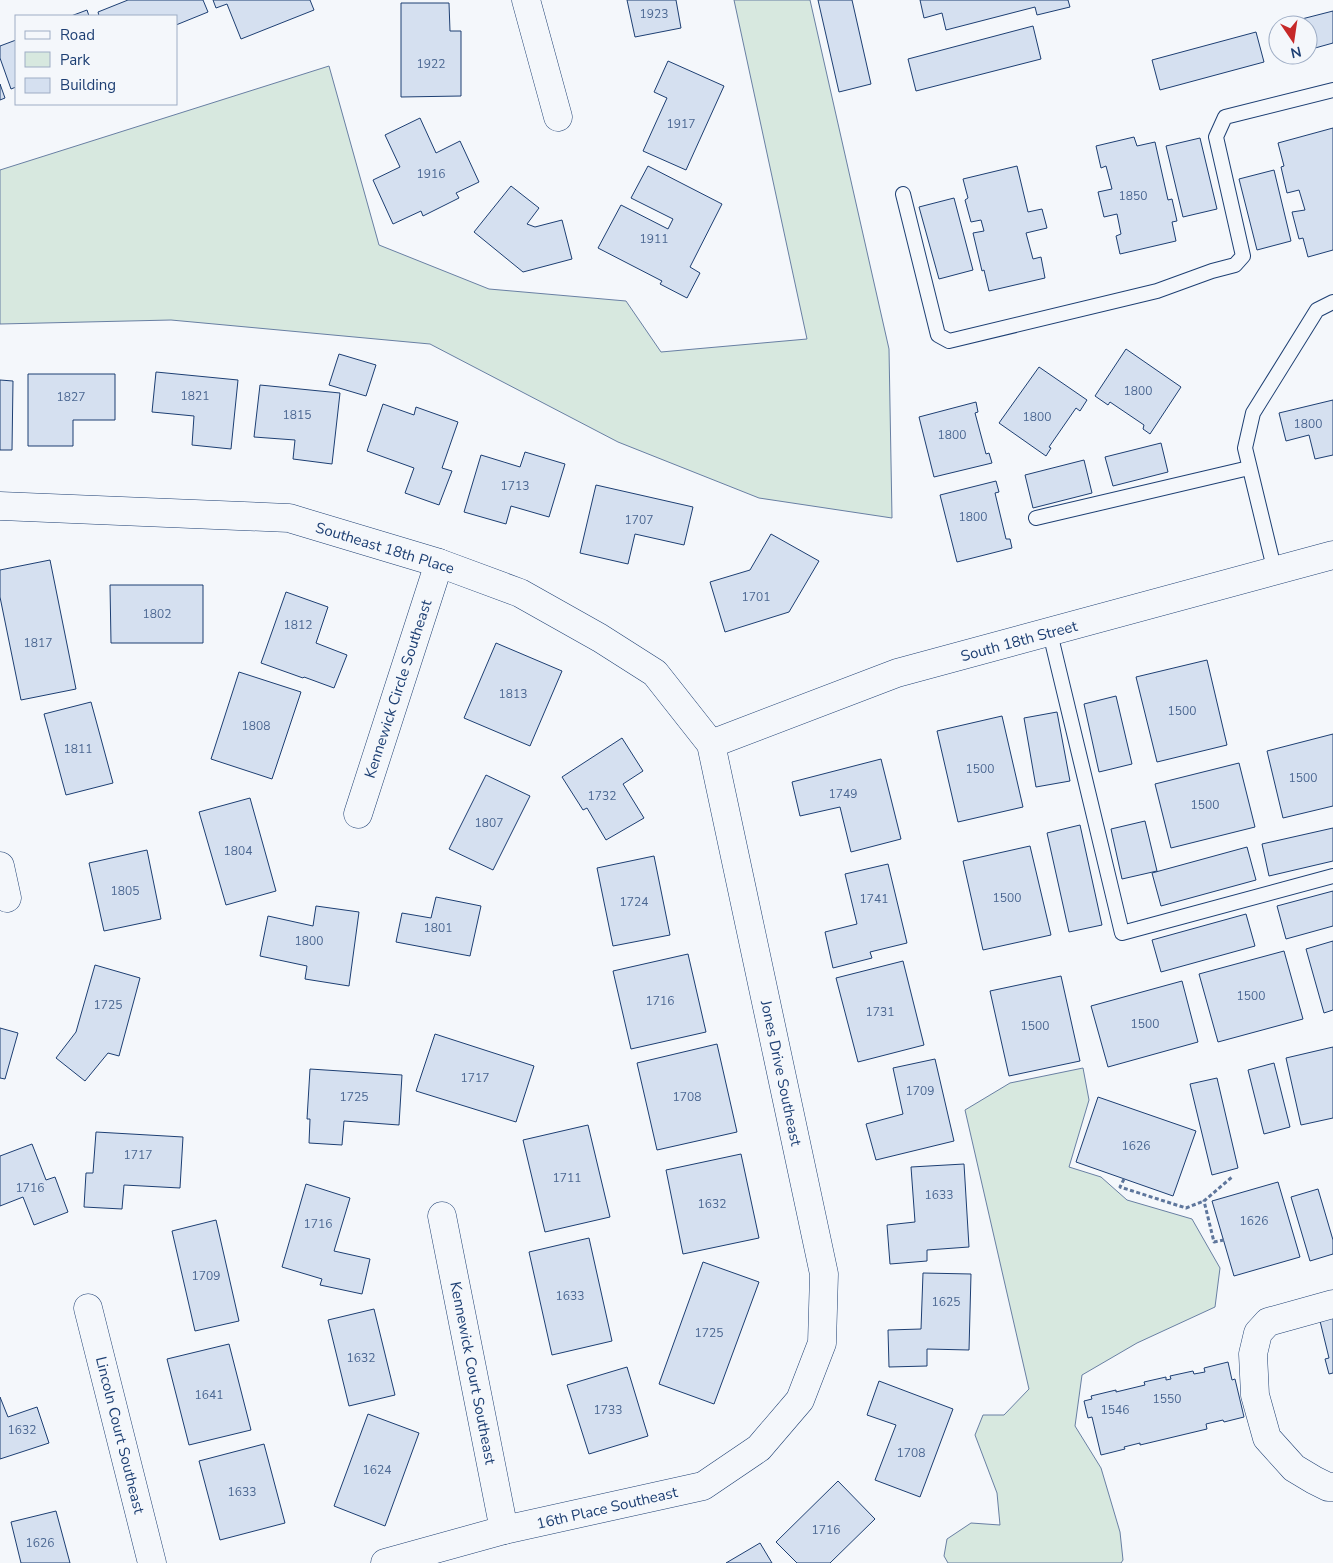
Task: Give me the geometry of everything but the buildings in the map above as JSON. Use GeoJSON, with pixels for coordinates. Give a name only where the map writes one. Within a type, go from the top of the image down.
{"type":"FeatureCollection","features":[{"type":"Feature","properties":{"kind":"street"},"geometry":{"type":"LineString","coordinates":[[526,0],[558,117]]}},
{"type":"Feature","properties":{"kind":"street","name":"Southeast 18th Place"},"geometry":{"type":"LineString","coordinates":[[0,506],[289,518],[439,564],[520,593],[600,638],[655,674],[711,744]]}},
{"type":"Feature","properties":{"kind":"street","name":"South 18th Street"},"geometry":{"type":"LineString","coordinates":[[711,744],[897,673],[1333,555]]}},
{"type":"Feature","properties":{"kind":"street","name":"Kennewick Circle Southeast"},"geometry":{"type":"LineString","coordinates":[[358,814],[439,564]]}},
{"type":"Feature","properties":{"kind":"street","name":"Jones Drive Southeast"},"geometry":{"type":"LineString","coordinates":[[711,744],[824,1274],[822,1343],[800,1400]]}},
{"type":"Feature","properties":{"kind":"street"},"geometry":{"type":"LineString","coordinates":[[0,866],[7,898]]}},
{"type":"Feature","properties":{"kind":"street","name":"Kennewick Court Southeast"},"geometry":{"type":"LineString","coordinates":[[442,1216],[504,1530]]}},
{"type":"Feature","properties":{"kind":"street"},"geometry":{"type":"LineString","coordinates":[[1333,1304],[1268,1322],[1258,1333],[1253,1354],[1255,1395],[1268,1438],[1294,1468],[1328,1487],[1333,1487]]}},
{"type":"Feature","properties":{"kind":"street","name":"Lincoln Court Southeast"},"geometry":{"type":"LineString","coordinates":[[88,1308],[152,1563]]}},
{"type":"Feature","properties":{"kind":"street","name":"16th Place Southeast"},"geometry":{"type":"LineString","coordinates":[[384,1563],[504,1530],[703,1486],[759,1448],[800,1400]]}},
{"type":"Feature","properties":{"kind":"lane"},"geometry":{"type":"LineString","coordinates":[[903,194],[938,335],[949,341],[1157,291],[1212,271],[1235,266],[1243,256],[1216,137],[1225,116],[1333,90]]}},
{"type":"Feature","properties":{"kind":"lane"},"geometry":{"type":"LineString","coordinates":[[1274,572],[1245,448],[1253,413],[1317,310],[1333,302]]}},
{"type":"Feature","properties":{"kind":"lane"},"geometry":{"type":"LineString","coordinates":[[1036,518],[1249,468]]}},
{"type":"Feature","properties":{"kind":"lane"},"geometry":{"type":"LineString","coordinates":[[1050,633],[1122,933],[1333,876]]}},
{"type":"Feature","properties":{"kind":"path"},"geometry":{"type":"LineString","coordinates":[[1124,1179],[1120,1187],[1186,1208],[1204,1201],[1232,1178]]}},
{"type":"Feature","properties":{"kind":"path"},"geometry":{"type":"LineString","coordinates":[[1204,1201],[1214,1242],[1224,1240]]}},
{"type":"Feature","properties":{"kind":"green space"},"geometry":{"type":"Polygon","coordinates":[[[734,0],[810,0],[889,349],[892,518],[759,498],[618,442],[430,344],[171,320],[0,324],[0,170],[329,66],[379,245],[489,289],[626,301],[661,352],[807,339],[734,0]]]}},
{"type":"Feature","properties":{"kind":"green space"},"geometry":{"type":"Polygon","coordinates":[[[1083,1068],[1089,1100],[1069,1167],[1101,1177],[1127,1200],[1192,1219],[1220,1268],[1215,1307],[1137,1343],[1082,1375],[1075,1426],[1101,1468],[1120,1532],[1123,1560],[1121,1563],[948,1563],[944,1556],[947,1539],[971,1523],[1000,1525],[997,1493],[975,1435],[983,1415],[1004,1415],[1029,1389],[965,1110],[1010,1083],[1083,1068]]]}}]}
